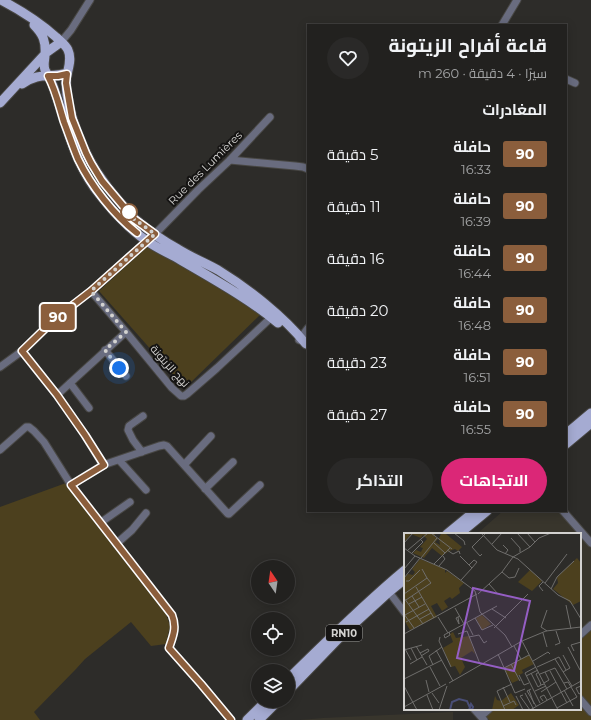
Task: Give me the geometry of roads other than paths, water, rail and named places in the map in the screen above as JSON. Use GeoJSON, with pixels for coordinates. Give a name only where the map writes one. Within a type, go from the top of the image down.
{"type":"FeatureCollection","features":[{"type":"Feature","properties":{"kind":"main road"},"geometry":{"type":"LineString","coordinates":[[1,0],[30,16],[61,42],[68,50],[70,64],[66,83],[72,118],[86,153],[102,181],[134,219],[178,249],[218,270],[240,284],[303,341]]}},
{"type":"Feature","properties":{"kind":"main road"},"geometry":{"type":"LineString","coordinates":[[0,4],[27,19],[41,33],[45,43],[44,64],[53,85],[71,142],[83,169],[94,186],[120,219],[147,241],[233,290],[273,315]]}},
{"type":"Feature","properties":{"kind":"main road"},"geometry":{"type":"LineString","coordinates":[[0,102],[45,55],[61,42]]}},
{"type":"Feature","properties":{"kind":"main road"},"geometry":{"type":"LineString","coordinates":[[8,95],[30,80],[41,76],[58,76],[67,74]]}},
{"type":"Feature","properties":{"kind":"main road"},"geometry":{"type":"LineString","coordinates":[[567,433],[591,413]]}},
{"type":"Feature","properties":{"kind":"main road"},"geometry":{"type":"LineString","coordinates":[[567,443],[591,423]]}},
{"type":"Feature","properties":{"kind":"main road"},"geometry":{"type":"LineString","coordinates":[[448,533],[474,512]]}},
{"type":"Feature","properties":{"kind":"main road"},"geometry":{"type":"LineString","coordinates":[[460,533],[485,512]]}},
{"type":"Feature","properties":{"kind":"main road","name":"RN10"},"geometry":{"type":"LineString","coordinates":[[295,673],[354,615],[404,571]]}},
{"type":"Feature","properties":{"kind":"main road","name":"RN10"},"geometry":{"type":"LineString","coordinates":[[295,684],[343,634],[404,580]]}},
{"type":"Feature","properties":{"kind":"main road"},"geometry":{"type":"LineString","coordinates":[[248,720],[259,708]]}},
{"type":"Feature","properties":{"kind":"main road"},"geometry":{"type":"LineString","coordinates":[[259,720],[271,708]]}},
{"type":"Feature","properties":{"kind":"street"},"geometry":{"type":"LineString","coordinates":[[61,42],[71,30],[90,0]]}},
{"type":"Feature","properties":{"kind":"street"},"geometry":{"type":"LineString","coordinates":[[500,24],[513,0]]}},
{"type":"Feature","properties":{"kind":"street"},"geometry":{"type":"LineString","coordinates":[[503,24],[517,0]]}},
{"type":"Feature","properties":{"kind":"street"},"geometry":{"type":"LineString","coordinates":[[567,79],[575,83]]}},
{"type":"Feature","properties":{"kind":"street","name":"Rue des Lumières"},"geometry":{"type":"LineString","coordinates":[[0,367],[22,351],[56,318],[91,291],[155,234],[230,160],[270,117]]}},
{"type":"Feature","properties":{"kind":"street"},"geometry":{"type":"LineString","coordinates":[[230,160],[295,166],[307,169]]}},
{"type":"Feature","properties":{"kind":"street","name":"نهج الزيتونة"},"geometry":{"type":"LineString","coordinates":[[91,291],[180,396],[187,394],[273,315]]}},
{"type":"Feature","properties":{"kind":"street"},"geometry":{"type":"LineString","coordinates":[[303,341],[307,331]]}},
{"type":"Feature","properties":{"kind":"street"},"geometry":{"type":"LineString","coordinates":[[57,395],[126,332]]}},
{"type":"Feature","properties":{"kind":"street"},"geometry":{"type":"LineString","coordinates":[[105,350],[126,376]]}},
{"type":"Feature","properties":{"kind":"street"},"geometry":{"type":"LineString","coordinates":[[22,351],[57,395],[104,465]]}},
{"type":"Feature","properties":{"kind":"street"},"geometry":{"type":"LineString","coordinates":[[70,383],[89,408]]}},
{"type":"Feature","properties":{"kind":"street"},"geometry":{"type":"LineString","coordinates":[[142,452],[131,437],[128,429],[143,416]]}},
{"type":"Feature","properties":{"kind":"street"},"geometry":{"type":"LineString","coordinates":[[0,450],[24,429],[29,427],[44,442],[71,485],[172,615],[174,628],[169,648],[231,720]]}},
{"type":"Feature","properties":{"kind":"street"},"geometry":{"type":"LineString","coordinates":[[184,465],[211,436]]}},
{"type":"Feature","properties":{"kind":"street"},"geometry":{"type":"LineString","coordinates":[[71,485],[104,465],[161,445],[167,446],[228,514],[260,485]]}},
{"type":"Feature","properties":{"kind":"street"},"geometry":{"type":"LineString","coordinates":[[119,460],[146,490]]}},
{"type":"Feature","properties":{"kind":"street"},"geometry":{"type":"LineString","coordinates":[[205,489],[233,462]]}},
{"type":"Feature","properties":{"kind":"street"},"geometry":{"type":"LineString","coordinates":[[100,523],[130,502]]}},
{"type":"Feature","properties":{"kind":"street"},"geometry":{"type":"LineString","coordinates":[[564,512],[591,543]]}},
{"type":"Feature","properties":{"kind":"street"},"geometry":{"type":"LineString","coordinates":[[116,544],[132,530],[146,514]]}},
{"type":"Feature","properties":{"kind":"street"},"geometry":{"type":"LineString","coordinates":[[389,592],[404,612]]}},
{"type":"Feature","properties":{"kind":"street"},"geometry":{"type":"LineString","coordinates":[[581,633],[591,625]]}},
{"type":"Feature","properties":{"kind":"street"},"geometry":{"type":"LineString","coordinates":[[581,700],[591,712]]}},
{"type":"Feature","properties":{"kind":"street"},"geometry":{"type":"LineString","coordinates":[[475,710],[482,718],[488,710]]}}]}
